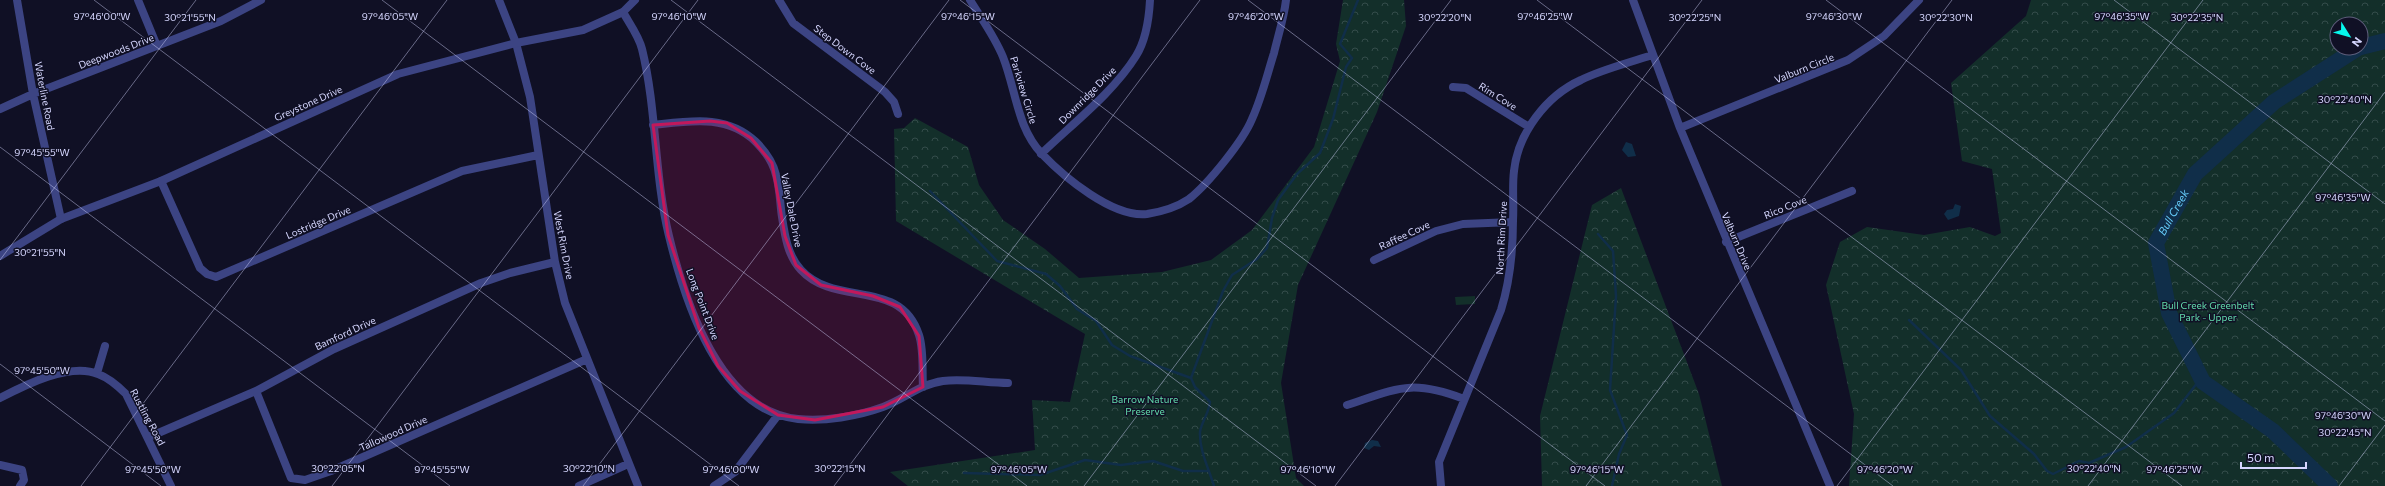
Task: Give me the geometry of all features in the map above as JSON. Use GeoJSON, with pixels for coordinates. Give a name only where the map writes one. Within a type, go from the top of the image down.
{"type":"FeatureCollection","features":[{"type":"Feature","properties":{"kind":"street","name":"Waterline Road"},"geometry":{"type":"LineString","coordinates":[[16,0],[33,94],[62,219]]}},
{"type":"Feature","properties":{"kind":"street"},"geometry":{"type":"LineString","coordinates":[[138,0],[157,46]]}},
{"type":"Feature","properties":{"kind":"street","name":"Deepwoods Drive"},"geometry":{"type":"LineString","coordinates":[[0,109],[33,94],[221,21],[261,0]]}},
{"type":"Feature","properties":{"kind":"street","name":"West Rim Drive"},"geometry":{"type":"LineString","coordinates":[[498,0],[516,43],[530,97],[555,262],[565,303],[586,359],[638,486]]}},
{"type":"Feature","properties":{"kind":"street","name":"Greystone Drive"},"geometry":{"type":"LineString","coordinates":[[0,256],[62,219],[161,181],[398,74],[516,43],[583,30],[623,12],[635,0]]}},
{"type":"Feature","properties":{"kind":"street","name":"Step Down Cove"},"geometry":{"type":"LineString","coordinates":[[779,0],[793,23],[884,92],[894,102],[898,114]]}},
{"type":"Feature","properties":{"kind":"street","name":"Parkview Circle"},"geometry":{"type":"LineString","coordinates":[[970,0],[1004,58],[1028,136],[1041,154],[1097,199],[1124,212],[1145,214],[1168,209],[1189,198],[1229,156],[1252,120],[1263,92],[1286,0]]}},
{"type":"Feature","properties":{"kind":"street","name":"Downridge Drive"},"geometry":{"type":"LineString","coordinates":[[1041,154],[1118,80],[1136,56],[1145,34],[1150,0]]}},
{"type":"Feature","properties":{"kind":"street","name":"Valburn Drive"},"geometry":{"type":"LineString","coordinates":[[1634,0],[1652,55],[1680,128],[1726,242],[1830,486]]}},
{"type":"Feature","properties":{"kind":"street","name":"Valburn Circle"},"geometry":{"type":"LineString","coordinates":[[1680,128],[1848,60],[1884,36],[1919,0]]}},
{"type":"Feature","properties":{"kind":"street","name":"Long Point Drive"},"geometry":{"type":"LineString","coordinates":[[623,12],[642,47],[668,235],[699,328],[718,366],[729,380],[759,404],[778,415],[797,419],[815,420],[857,414],[883,408],[923,387],[943,381],[1008,383]]}},
{"type":"Feature","properties":{"kind":"street","name":"North Rim Drive"},"geometry":{"type":"LineString","coordinates":[[1441,486],[1439,462],[1501,310],[1508,285],[1513,222],[1514,171],[1518,150],[1529,127],[1547,103],[1566,88],[1581,79],[1652,55]]}},
{"type":"Feature","properties":{"kind":"street","name":"Rim Cove"},"geometry":{"type":"LineString","coordinates":[[1453,87],[1466,88],[1529,127]]}},
{"type":"Feature","properties":{"kind":"street","name":"Valley Dale Drive"},"geometry":{"type":"LineString","coordinates":[[653,125],[690,121],[727,124],[751,138],[764,150],[776,176],[785,236],[789,252],[796,265],[808,277],[821,285],[834,290],[888,300],[904,311],[919,336],[923,387]]}},
{"type":"Feature","properties":{"kind":"street","name":"Lostridge Drive"},"geometry":{"type":"LineString","coordinates":[[161,181],[200,268],[207,274],[216,276],[462,170],[538,155]]}},
{"type":"Feature","properties":{"kind":"street","name":"Rico Cove"},"geometry":{"type":"LineString","coordinates":[[1726,242],[1852,191]]}},
{"type":"Feature","properties":{"kind":"street","name":"Raffee Cove"},"geometry":{"type":"LineString","coordinates":[[1374,260],[1436,231],[1463,224],[1513,222]]}},
{"type":"Feature","properties":{"kind":"street","name":"Bamford Drive"},"geometry":{"type":"LineString","coordinates":[[149,437],[256,391],[334,349],[481,283],[510,273],[555,262]]}},
{"type":"Feature","properties":{"kind":"street"},"geometry":{"type":"LineString","coordinates":[[97,373],[105,346]]}},
{"type":"Feature","properties":{"kind":"street","name":"Tallowood Drive"},"geometry":{"type":"LineString","coordinates":[[256,391],[291,478],[305,480],[331,471],[586,359]]}},
{"type":"Feature","properties":{"kind":"street","name":"Rustling Road"},"geometry":{"type":"LineString","coordinates":[[0,398],[55,374],[74,371],[97,373],[117,385],[126,394],[149,437],[171,486]]}},
{"type":"Feature","properties":{"kind":"street"},"geometry":{"type":"LineString","coordinates":[[1347,405],[1400,388],[1419,386],[1438,389],[1464,399]]}},
{"type":"Feature","properties":{"kind":"street"},"geometry":{"type":"LineString","coordinates":[[714,486],[735,472],[778,415]]}},
{"type":"Feature","properties":{"kind":"street"},"geometry":{"type":"LineString","coordinates":[[579,486],[628,464]]}},
{"type":"Feature","properties":{"kind":"street"},"geometry":{"type":"LineString","coordinates":[[0,465],[22,470],[24,480],[20,486]]}},
{"type":"Feature","properties":{"kind":"highlighted area"},"geometry":{"type":"Polygon","coordinates":[[[710,121],[727,123],[751,138],[772,163],[785,236],[796,265],[821,285],[873,296],[900,307],[919,336],[923,387],[883,407],[815,420],[778,415],[740,391],[718,366],[699,328],[668,235],[653,125],[710,121]]]}},
{"type":"Feature","properties":{"kind":"green space","name":"Barrow Nature Preserve"},"geometry":{"type":"Polygon","coordinates":[[[1343,0],[1404,0],[1406,26],[1377,112],[1298,285],[1281,383],[1296,478],[1304,486],[908,486],[890,472],[1035,450],[1032,400],[1070,402],[1085,334],[896,221],[894,129],[904,128],[915,118],[968,147],[979,185],[1003,220],[1045,249],[1079,278],[1162,272],[1211,260],[1252,230],[1314,147],[1340,61],[1336,44],[1343,0]]]}},
{"type":"Feature","properties":{"kind":"green space","name":"Bull Creek Greenbelt Park - Upper"},"geometry":{"type":"Polygon","coordinates":[[[2031,0],[2385,0],[2385,486],[1849,486],[1854,414],[1826,285],[1840,242],[1867,227],[1924,235],[1970,227],[1995,236],[2001,233],[1992,169],[1962,161],[1951,83],[2026,16],[2031,0]]]}},
{"type":"Feature","properties":{"kind":"green space"},"geometry":{"type":"Polygon","coordinates":[[[1621,188],[1699,394],[1722,486],[1542,486],[1540,416],[1592,205],[1621,188]]]}},
{"type":"Feature","properties":{"kind":"green space"},"geometry":{"type":"Polygon","coordinates":[[[1475,296],[1475,304],[1456,305],[1455,297],[1475,296]]]}},
{"type":"Feature","properties":{"kind":"water"},"geometry":{"type":"Polygon","coordinates":[[[1626,142],[1632,144],[1636,156],[1628,157],[1622,150],[1626,142]]]}},
{"type":"Feature","properties":{"kind":"water"},"geometry":{"type":"Polygon","coordinates":[[[1955,204],[1961,206],[1959,216],[1948,220],[1944,214],[1947,210],[1953,209],[1955,204]]]}},
{"type":"Feature","properties":{"kind":"water"},"geometry":{"type":"Polygon","coordinates":[[[1372,440],[1378,441],[1381,447],[1374,446],[1369,450],[1364,448],[1365,443],[1372,440]]]}},
{"type":"Feature","properties":{"kind":"waterway"},"geometry":{"type":"LineString","coordinates":[[1214,486],[1200,439],[1200,432],[1210,402],[1195,387],[1191,378],[1223,291],[1232,275],[1257,259],[1267,248],[1272,218],[1278,200],[1297,174],[1320,153],[1333,119],[1346,67],[1352,58],[1340,44],[1358,0]]}},
{"type":"Feature","properties":{"kind":"waterway","name":"Bull Creek"},"geometry":{"type":"LineString","coordinates":[[2369,45],[2385,41]]}},
{"type":"Feature","properties":{"kind":"waterway","name":"Bull Creek"},"geometry":{"type":"LineString","coordinates":[[2330,486],[2273,431],[2203,382],[2169,313],[2156,243],[2195,174],[2274,102],[2346,56]]}},
{"type":"Feature","properties":{"kind":"waterway"},"geometry":{"type":"LineString","coordinates":[[930,191],[997,261],[1046,274],[1060,286],[1077,309],[1096,321],[1112,345],[1130,356],[1191,378]]}},
{"type":"Feature","properties":{"kind":"waterway"},"geometry":{"type":"LineString","coordinates":[[1598,234],[1613,251],[1616,296],[1610,390],[1627,435],[1619,454],[1612,486]]}},
{"type":"Feature","properties":{"kind":"waterway"},"geometry":{"type":"LineString","coordinates":[[1909,320],[1961,370],[1990,416],[2034,454],[2047,471],[2053,474],[2079,461],[2089,463],[2126,447],[2174,413],[2201,378]]}},
{"type":"Feature","properties":{"kind":"waterway"},"geometry":{"type":"LineString","coordinates":[[964,473],[1040,475],[1085,460],[1121,465],[1153,461],[1183,471],[1209,471]]}}]}
